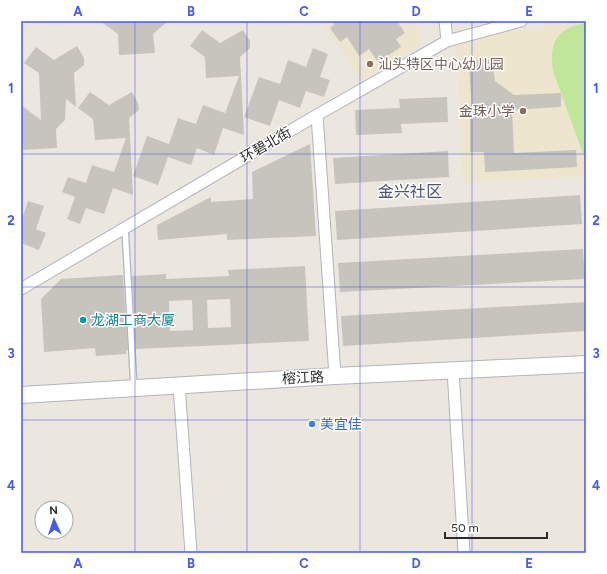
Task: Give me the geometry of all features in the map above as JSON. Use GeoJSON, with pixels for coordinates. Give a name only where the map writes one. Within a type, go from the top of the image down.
{"type":"FeatureCollection","features":[{"type":"Feature","properties":{"kind":"street"},"geometry":{"type":"LineString","coordinates":[[444,21],[447,41]]}},
{"type":"Feature","properties":{"kind":"street","name":"环碧北街"},"geometry":{"type":"LineString","coordinates":[[21,289],[317,115],[447,41],[521,21]]}},
{"type":"Feature","properties":{"kind":"street"},"geometry":{"type":"LineString","coordinates":[[317,115],[334,376]]}},
{"type":"Feature","properties":{"kind":"street","name":"榕江路"},"geometry":{"type":"LineString","coordinates":[[21,395],[334,376],[586,364]]}},
{"type":"Feature","properties":{"kind":"street"},"geometry":{"type":"LineString","coordinates":[[453,370],[464,553]]}},
{"type":"Feature","properties":{"kind":"street"},"geometry":{"type":"LineString","coordinates":[[179,385],[191,553]]}},
{"type":"Feature","properties":{"kind":"lane"},"geometry":{"type":"LineString","coordinates":[[125,228],[134,388]]}},
{"type":"Feature","properties":{"kind":"shaded area","name":"汕头特区中心幼儿园"},"geometry":{"type":"Polygon","coordinates":[[[321,21],[422,21],[419,47],[362,81],[321,21]]]}},
{"type":"Feature","properties":{"kind":"shaded area","name":"金珠小学"},"geometry":{"type":"Polygon","coordinates":[[[545,21],[586,21],[586,176],[463,183],[456,46],[504,32],[542,29],[545,21]]]}},
{"type":"Feature","properties":{"kind":"green space"},"geometry":{"type":"Polygon","coordinates":[[[586,23],[586,162],[553,71],[552,52],[557,38],[561,33],[576,25],[586,23]]]}},
{"type":"Feature","properties":{"kind":"building"},"geometry":{"type":"Polygon","coordinates":[[[100,21],[168,21],[153,34],[155,53],[119,55],[118,34],[100,21]]]}},
{"type":"Feature","properties":{"kind":"building"},"geometry":{"type":"Polygon","coordinates":[[[331,21],[397,21],[405,33],[396,39],[401,47],[378,62],[369,49],[359,56],[347,37],[340,42],[330,28],[334,25],[331,21]]]}},
{"type":"Feature","properties":{"kind":"building"},"geometry":{"type":"Polygon","coordinates":[[[202,30],[220,43],[243,30],[250,41],[250,48],[240,57],[244,135],[223,128],[214,155],[197,148],[191,165],[168,157],[158,185],[133,176],[147,136],[169,144],[178,118],[196,124],[203,105],[225,113],[239,76],[206,78],[205,57],[190,46],[202,30]]]}},
{"type":"Feature","properties":{"kind":"building"},"geometry":{"type":"Polygon","coordinates":[[[77,46],[84,58],[84,65],[74,73],[76,107],[66,99],[65,120],[56,129],[57,148],[22,150],[21,105],[41,120],[39,73],[24,63],[36,47],[54,60],[77,46]]]}},
{"type":"Feature","properties":{"kind":"building"},"geometry":{"type":"Polygon","coordinates":[[[313,48],[328,54],[320,77],[330,80],[324,97],[306,91],[300,108],[279,100],[270,126],[244,117],[259,77],[280,84],[288,60],[306,67],[313,48]]]}},
{"type":"Feature","properties":{"kind":"building"},"geometry":{"type":"Polygon","coordinates":[[[487,59],[492,61],[495,81],[514,95],[561,93],[561,107],[512,110],[514,153],[576,150],[577,167],[485,172],[484,152],[470,152],[470,114],[472,113],[469,65],[472,60],[487,59]]]}},
{"type":"Feature","properties":{"kind":"building"},"geometry":{"type":"Polygon","coordinates":[[[90,92],[109,105],[132,92],[138,103],[139,110],[129,118],[133,195],[113,188],[104,214],[86,208],[80,224],[67,219],[75,197],[62,192],[68,177],[86,183],[92,165],[114,172],[126,138],[95,140],[93,119],[78,108],[90,92]]]}},
{"type":"Feature","properties":{"kind":"building"},"geometry":{"type":"Polygon","coordinates":[[[447,97],[448,122],[401,124],[402,133],[356,135],[355,110],[400,108],[399,99],[447,97]]]}},
{"type":"Feature","properties":{"kind":"building"},"geometry":{"type":"Polygon","coordinates":[[[310,144],[316,236],[227,240],[227,234],[158,240],[157,225],[211,197],[211,202],[253,199],[252,172],[310,144]]]}},
{"type":"Feature","properties":{"kind":"building"},"geometry":{"type":"Polygon","coordinates":[[[448,151],[449,177],[335,184],[333,158],[448,151]]]}},
{"type":"Feature","properties":{"kind":"building"},"geometry":{"type":"Polygon","coordinates":[[[580,195],[582,224],[337,240],[335,211],[580,195]]]}},
{"type":"Feature","properties":{"kind":"building"},"geometry":{"type":"Polygon","coordinates":[[[28,201],[44,206],[36,229],[46,233],[39,250],[21,243],[21,222],[28,201]]]}},
{"type":"Feature","properties":{"kind":"building"},"geometry":{"type":"Polygon","coordinates":[[[583,249],[585,279],[340,292],[338,263],[583,249]]]}},
{"type":"Feature","properties":{"kind":"building"},"geometry":{"type":"Polygon","coordinates":[[[305,266],[309,341],[136,349],[132,276],[166,274],[166,279],[229,276],[228,270],[305,266]],[[230,299],[207,300],[208,328],[231,327],[230,299]],[[192,300],[169,301],[170,331],[193,330],[192,300]]]}},
{"type":"Feature","properties":{"kind":"building","name":"龙湖工商大厦"},"geometry":{"type":"Polygon","coordinates":[[[122,275],[128,350],[126,350],[126,354],[96,356],[95,348],[44,352],[41,299],[61,279],[122,275]]]}},
{"type":"Feature","properties":{"kind":"building"},"geometry":{"type":"Polygon","coordinates":[[[586,302],[586,331],[343,346],[341,316],[586,302]]]}},
{"type":"Feature","properties":{"kind":"place","name":"汕头特区中心幼儿园"},"geometry":{"type":"Point","coordinates":[370,64]}},
{"type":"Feature","properties":{"kind":"place","name":"金珠小学"},"geometry":{"type":"Point","coordinates":[523,111]}},
{"type":"Feature","properties":{"kind":"place","name":"龙湖工商大厦"},"geometry":{"type":"Point","coordinates":[83,320]}},
{"type":"Feature","properties":{"kind":"place","name":"美宜佳"},"geometry":{"type":"Point","coordinates":[312,424]}},
{"type":"Feature","properties":{"kind":"district","name":"金兴社区"},"geometry":{"type":"Point","coordinates":[410,191]}}]}
